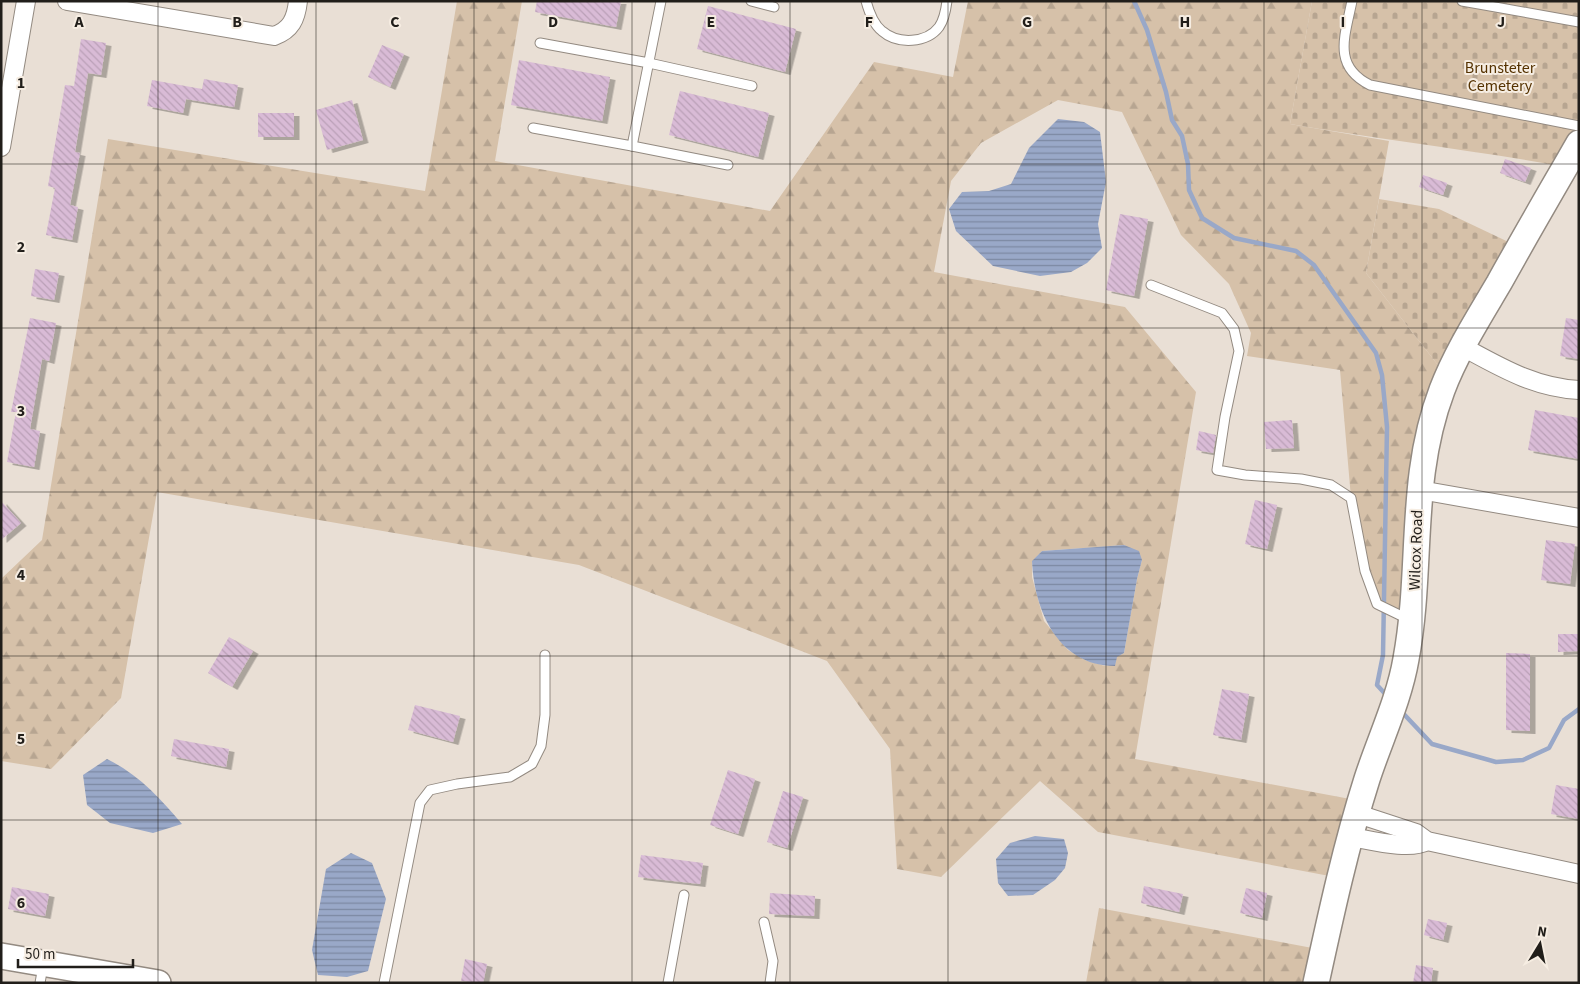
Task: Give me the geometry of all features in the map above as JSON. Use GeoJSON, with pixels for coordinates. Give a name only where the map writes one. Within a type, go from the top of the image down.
{"type":"FeatureCollection","features":[{"type":"Feature","properties":{"kind":"street"},"geometry":{"type":"LineString","coordinates":[[1,147],[26,1]]}},
{"type":"Feature","properties":{"kind":"street"},"geometry":{"type":"LineString","coordinates":[[68,1],[274,36],[290,27],[298,1]]}},
{"type":"Feature","properties":{"kind":"street","name":"Wilcox Road"},"geometry":{"type":"LineString","coordinates":[[1316,983],[1354,826],[1367,780],[1406,662],[1412,621],[1423,458],[1430,426],[1443,388],[1463,346],[1579,143]]}},
{"type":"Feature","properties":{"kind":"street"},"geometry":{"type":"LineString","coordinates":[[1463,346],[1522,378],[1549,386],[1579,390]]}},
{"type":"Feature","properties":{"kind":"street"},"geometry":{"type":"LineString","coordinates":[[1420,490],[1579,518]]}},
{"type":"Feature","properties":{"kind":"street"},"geometry":{"type":"LineString","coordinates":[[1354,826],[1397,844],[1417,845],[1427,841]]}},
{"type":"Feature","properties":{"kind":"street"},"geometry":{"type":"LineString","coordinates":[[1354,826],[1416,833],[1427,841],[1579,874]]}},
{"type":"Feature","properties":{"kind":"street"},"geometry":{"type":"LineString","coordinates":[[1,956],[42,973],[158,983]]}},
{"type":"Feature","properties":{"kind":"lane"},"geometry":{"type":"LineString","coordinates":[[632,146],[661,1]]}},
{"type":"Feature","properties":{"kind":"lane"},"geometry":{"type":"LineString","coordinates":[[751,1],[774,6]]}},
{"type":"Feature","properties":{"kind":"lane"},"geometry":{"type":"LineString","coordinates":[[866,1],[872,18],[883,32],[901,40],[919,40],[934,32],[940,25],[947,1]]}},
{"type":"Feature","properties":{"kind":"lane"},"geometry":{"type":"LineString","coordinates":[[1352,1],[1344,44],[1344,56],[1349,70],[1357,79],[1370,85],[1579,126]]}},
{"type":"Feature","properties":{"kind":"lane"},"geometry":{"type":"LineString","coordinates":[[1462,1],[1579,22]]}},
{"type":"Feature","properties":{"kind":"lane"},"geometry":{"type":"LineString","coordinates":[[540,43],[649,63],[752,86]]}},
{"type":"Feature","properties":{"kind":"lane"},"geometry":{"type":"LineString","coordinates":[[533,128],[728,165]]}},
{"type":"Feature","properties":{"kind":"lane"},"geometry":{"type":"LineString","coordinates":[[1151,285],[1222,313],[1234,329],[1239,351],[1225,417],[1217,470],[1246,476],[1301,479],[1331,485],[1351,498],[1365,571],[1377,604],[1412,621]]}},
{"type":"Feature","properties":{"kind":"lane"},"geometry":{"type":"LineString","coordinates":[[384,983],[420,803],[430,790],[510,777],[532,764],[541,746],[545,715],[545,655]]}},
{"type":"Feature","properties":{"kind":"lane"},"geometry":{"type":"LineString","coordinates":[[668,983],[684,895]]}},
{"type":"Feature","properties":{"kind":"lane"},"geometry":{"type":"LineString","coordinates":[[764,922],[773,961],[770,983]]}},
{"type":"Feature","properties":{"kind":"green space"},"geometry":{"type":"Polygon","coordinates":[[[457,1],[522,1],[495,161],[770,211],[874,62],[953,77],[968,1],[1312,1],[1290,124],[1389,141],[1366,273],[1448,378],[1413,615],[1377,604],[1351,498],[1340,370],[1247,356],[1251,333],[1229,284],[1181,235],[1122,112],[1058,100],[981,143],[951,181],[934,272],[1125,307],[1196,392],[1135,759],[1361,801],[1340,878],[1098,832],[1040,781],[941,877],[897,869],[890,749],[827,661],[579,565],[157,492],[121,698],[51,769],[1,761],[1,579],[42,540],[108,139],[425,191],[457,1]],[[1124,545],[1042,551],[1032,562],[1032,577],[1044,621],[1068,650],[1085,660],[1105,666],[1115,665],[1116,657],[1124,653],[1142,560],[1124,545]]]}},
{"type":"Feature","properties":{"kind":"green space","name":"Brunsteter Cemetery"},"geometry":{"type":"Polygon","coordinates":[[[1312,1],[1579,1],[1579,143],[1565,167],[1290,124],[1312,1]]]}},
{"type":"Feature","properties":{"kind":"green space"},"geometry":{"type":"Polygon","coordinates":[[[1379,199],[1439,209],[1519,247],[1448,378],[1366,273],[1379,199]]]}},
{"type":"Feature","properties":{"kind":"green space"},"geometry":{"type":"Polygon","coordinates":[[[1099,908],[1323,950],[1316,983],[1086,983],[1099,908]]]}},
{"type":"Feature","properties":{"kind":"water"},"geometry":{"type":"Polygon","coordinates":[[[1058,119],[1084,122],[1100,132],[1106,182],[1098,224],[1102,248],[1087,263],[1071,272],[1040,276],[993,266],[956,231],[949,209],[962,192],[989,191],[1011,184],[1029,148],[1058,119]]]}},
{"type":"Feature","properties":{"kind":"water"},"geometry":{"type":"Polygon","coordinates":[[[1124,545],[1139,551],[1142,560],[1124,653],[1117,657],[1115,666],[1095,663],[1078,656],[1064,646],[1053,632],[1044,616],[1038,598],[1032,561],[1042,551],[1124,545]]]}},
{"type":"Feature","properties":{"kind":"water"},"geometry":{"type":"Polygon","coordinates":[[[107,759],[139,779],[182,824],[153,833],[110,823],[87,805],[83,775],[107,759]]]}},
{"type":"Feature","properties":{"kind":"water"},"geometry":{"type":"Polygon","coordinates":[[[1035,836],[1064,839],[1068,853],[1065,868],[1055,880],[1033,895],[1008,896],[998,883],[996,859],[1010,843],[1035,836]]]}},
{"type":"Feature","properties":{"kind":"water"},"geometry":{"type":"Polygon","coordinates":[[[351,853],[372,863],[386,899],[368,971],[347,977],[318,975],[312,950],[326,869],[351,853]]]}},
{"type":"Feature","properties":{"kind":"building"},"geometry":{"type":"Polygon","coordinates":[[[537,1],[621,1],[616,27],[535,12],[537,1]]]}},
{"type":"Feature","properties":{"kind":"building"},"geometry":{"type":"Polygon","coordinates":[[[708,6],[796,29],[785,72],[697,49],[708,6]]]}},
{"type":"Feature","properties":{"kind":"building"},"geometry":{"type":"Polygon","coordinates":[[[81,39],[106,43],[101,75],[88,73],[75,152],[80,153],[70,205],[78,207],[72,240],[46,235],[55,188],[48,186],[65,85],[74,86],[81,39]]]}},
{"type":"Feature","properties":{"kind":"building"},"geometry":{"type":"Polygon","coordinates":[[[382,45],[404,54],[390,87],[368,77],[382,45]]]}},
{"type":"Feature","properties":{"kind":"building"},"geometry":{"type":"Polygon","coordinates":[[[519,60],[610,77],[602,121],[511,105],[519,60]]]}},
{"type":"Feature","properties":{"kind":"building"},"geometry":{"type":"Polygon","coordinates":[[[204,79],[238,85],[234,107],[186,99],[183,113],[147,106],[152,80],[202,89],[204,79]]]}},
{"type":"Feature","properties":{"kind":"building"},"geometry":{"type":"Polygon","coordinates":[[[680,91],[769,113],[758,157],[669,135],[680,91]]]}},
{"type":"Feature","properties":{"kind":"building"},"geometry":{"type":"Polygon","coordinates":[[[352,100],[363,140],[327,150],[316,110],[352,100]]]}},
{"type":"Feature","properties":{"kind":"building"},"geometry":{"type":"Polygon","coordinates":[[[258,113],[294,113],[294,137],[258,137],[258,113]]]}},
{"type":"Feature","properties":{"kind":"building"},"geometry":{"type":"Polygon","coordinates":[[[1505,159],[1531,168],[1525,182],[1500,173],[1505,159]]]}},
{"type":"Feature","properties":{"kind":"building"},"geometry":{"type":"Polygon","coordinates":[[[1423,175],[1447,183],[1443,195],[1419,187],[1423,175]]]}},
{"type":"Feature","properties":{"kind":"building"},"geometry":{"type":"Polygon","coordinates":[[[1120,214],[1148,219],[1134,296],[1106,290],[1120,214]]]}},
{"type":"Feature","properties":{"kind":"building"},"geometry":{"type":"Polygon","coordinates":[[[35,269],[59,273],[54,300],[31,296],[35,269]]]}},
{"type":"Feature","properties":{"kind":"building"},"geometry":{"type":"Polygon","coordinates":[[[30,318],[56,323],[49,361],[42,359],[30,429],[40,431],[34,467],[7,462],[16,412],[11,412],[30,318]]]}},
{"type":"Feature","properties":{"kind":"building"},"geometry":{"type":"Polygon","coordinates":[[[1566,318],[1579,320],[1579,359],[1560,356],[1566,318]]]}},
{"type":"Feature","properties":{"kind":"building"},"geometry":{"type":"Polygon","coordinates":[[[1535,410],[1579,418],[1579,459],[1528,450],[1535,410]]]}},
{"type":"Feature","properties":{"kind":"building"},"geometry":{"type":"Polygon","coordinates":[[[1292,420],[1294,448],[1266,449],[1264,422],[1292,420]]]}},
{"type":"Feature","properties":{"kind":"building"},"geometry":{"type":"Polygon","coordinates":[[[1199,431],[1216,435],[1213,453],[1196,450],[1199,431]]]}},
{"type":"Feature","properties":{"kind":"building"},"geometry":{"type":"Polygon","coordinates":[[[1255,500],[1277,505],[1267,549],[1245,544],[1255,500]]]}},
{"type":"Feature","properties":{"kind":"building"},"geometry":{"type":"Polygon","coordinates":[[[1,501],[21,523],[1,540],[1,501]]]}},
{"type":"Feature","properties":{"kind":"building"},"geometry":{"type":"Polygon","coordinates":[[[1546,540],[1575,544],[1570,584],[1541,580],[1546,540]]]}},
{"type":"Feature","properties":{"kind":"building"},"geometry":{"type":"Polygon","coordinates":[[[1558,634],[1579,634],[1579,651],[1558,652],[1558,634]]]}},
{"type":"Feature","properties":{"kind":"building"},"geometry":{"type":"Polygon","coordinates":[[[229,637],[253,651],[232,687],[208,673],[229,637]]]}},
{"type":"Feature","properties":{"kind":"building"},"geometry":{"type":"Polygon","coordinates":[[[1506,653],[1530,654],[1530,731],[1506,730],[1506,653]]]}},
{"type":"Feature","properties":{"kind":"building"},"geometry":{"type":"Polygon","coordinates":[[[1222,689],[1249,694],[1241,740],[1213,735],[1222,689]]]}},
{"type":"Feature","properties":{"kind":"building"},"geometry":{"type":"Polygon","coordinates":[[[415,705],[460,716],[453,742],[408,730],[415,705]]]}},
{"type":"Feature","properties":{"kind":"building"},"geometry":{"type":"Polygon","coordinates":[[[174,739],[229,749],[226,767],[171,756],[174,739]]]}},
{"type":"Feature","properties":{"kind":"building"},"geometry":{"type":"Polygon","coordinates":[[[728,770],[755,779],[738,834],[710,825],[728,770]]]}},
{"type":"Feature","properties":{"kind":"building"},"geometry":{"type":"Polygon","coordinates":[[[1556,785],[1579,789],[1579,819],[1551,814],[1556,785]]]}},
{"type":"Feature","properties":{"kind":"building"},"geometry":{"type":"Polygon","coordinates":[[[783,791],[803,797],[787,848],[767,842],[783,791]]]}},
{"type":"Feature","properties":{"kind":"building"},"geometry":{"type":"Polygon","coordinates":[[[641,855],[703,863],[700,884],[638,877],[641,855]]]}},
{"type":"Feature","properties":{"kind":"building"},"geometry":{"type":"Polygon","coordinates":[[[1144,886],[1183,894],[1179,912],[1141,903],[1144,886]]]}},
{"type":"Feature","properties":{"kind":"building"},"geometry":{"type":"Polygon","coordinates":[[[12,887],[49,894],[45,916],[8,909],[12,887]]]}},
{"type":"Feature","properties":{"kind":"building"},"geometry":{"type":"Polygon","coordinates":[[[1246,888],[1267,893],[1262,918],[1240,913],[1246,888]]]}},
{"type":"Feature","properties":{"kind":"building"},"geometry":{"type":"Polygon","coordinates":[[[770,893],[815,896],[814,916],[769,914],[770,893]]]}},
{"type":"Feature","properties":{"kind":"building"},"geometry":{"type":"Polygon","coordinates":[[[1428,919],[1447,923],[1443,940],[1424,935],[1428,919]]]}},
{"type":"Feature","properties":{"kind":"building"},"geometry":{"type":"Polygon","coordinates":[[[465,959],[487,964],[483,983],[461,981],[465,959]]]}},
{"type":"Feature","properties":{"kind":"building"},"geometry":{"type":"Polygon","coordinates":[[[1416,965],[1433,968],[1431,983],[1413,983],[1416,965]]]}},
{"type":"Feature","properties":{"kind":"waterway"},"geometry":{"type":"LineString","coordinates":[[1134,1],[1147,30],[1166,92],[1172,120],[1182,136],[1188,164],[1189,190],[1202,218],[1234,238],[1296,251],[1314,265],[1376,353],[1382,375],[1387,427],[1383,655],[1377,685],[1388,697]]}},
{"type":"Feature","properties":{"kind":"waterway"},"geometry":{"type":"LineString","coordinates":[[1400,710],[1432,744],[1496,762],[1523,760],[1549,748],[1564,720],[1579,709]]}}]}
